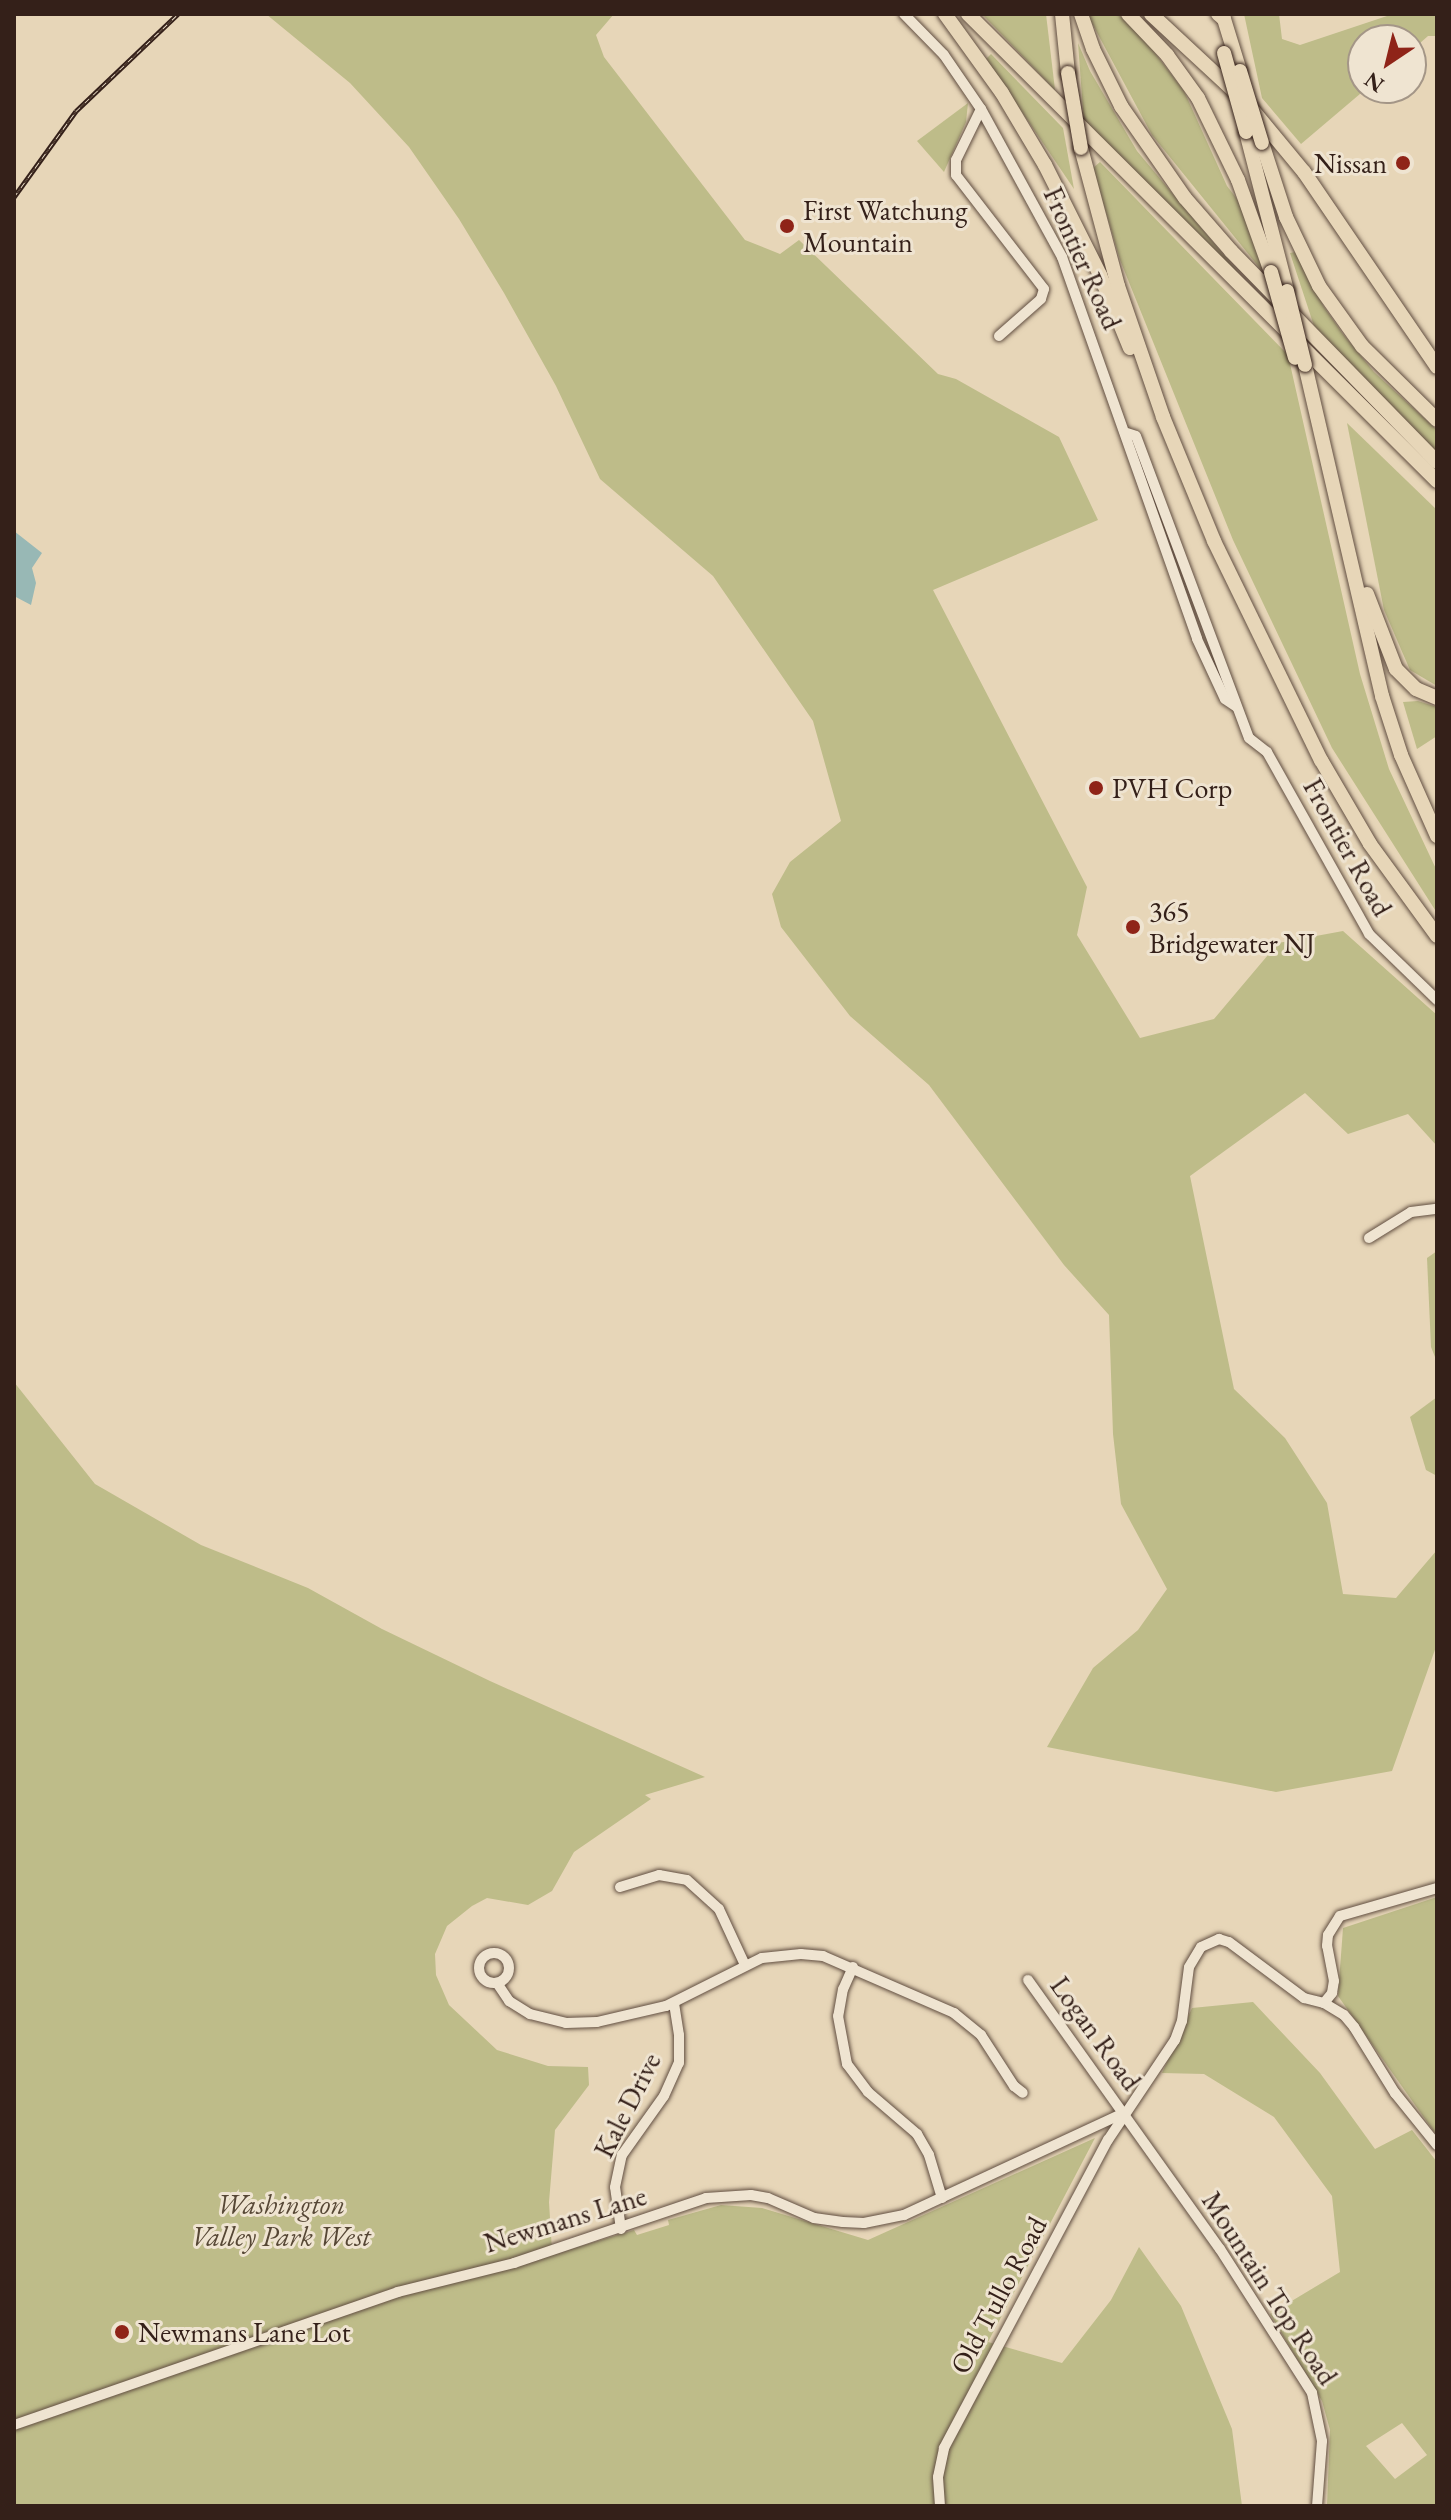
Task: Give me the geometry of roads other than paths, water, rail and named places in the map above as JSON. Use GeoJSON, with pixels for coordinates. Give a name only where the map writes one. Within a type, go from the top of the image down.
{"type":"FeatureCollection","features":[{"type":"Feature","properties":{"kind":"highway"},"geometry":{"type":"LineString","coordinates":[[945,14],[1002,93],[1057,187],[1163,417],[1238,594],[1321,760],[1370,844],[1437,936]]}},
{"type":"Feature","properties":{"kind":"highway"},"geometry":{"type":"LineString","coordinates":[[968,14],[1437,481]]}},
{"type":"Feature","properties":{"kind":"highway"},"geometry":{"type":"LineString","coordinates":[[1062,14],[1081,148],[1101,229],[1163,417]]}},
{"type":"Feature","properties":{"kind":"highway"},"geometry":{"type":"LineString","coordinates":[[1081,14],[1093,49],[1121,106],[1202,219],[1437,462]]}},
{"type":"Feature","properties":{"kind":"highway"},"geometry":{"type":"LineString","coordinates":[[1128,14],[1167,55],[1198,98],[1238,180],[1316,411],[1391,725],[1437,836]]}},
{"type":"Feature","properties":{"kind":"highway"},"geometry":{"type":"LineString","coordinates":[[1151,14],[1224,80],[1287,151],[1437,367]]}},
{"type":"Feature","properties":{"kind":"highway"},"geometry":{"type":"LineString","coordinates":[[1215,14],[1287,291],[1300,361]]}},
{"type":"Feature","properties":{"kind":"highway"},"geometry":{"type":"LineString","coordinates":[[1215,14],[1224,19],[1286,217],[1319,286],[1362,346],[1437,420]]}},
{"type":"Feature","properties":{"kind":"highway"},"geometry":{"type":"LineString","coordinates":[[1354,576],[1365,588],[1396,669],[1416,689],[1437,698]]}},
{"type":"Feature","properties":{"kind":"street","name":"Frontier Road"},"geometry":{"type":"LineString","coordinates":[[904,14],[944,55],[981,109],[1062,257],[1127,433],[1136,436],[1249,738],[1267,752],[1369,934],[1437,1000]]}},
{"type":"Feature","properties":{"kind":"street","name":"Frontier Road"},"geometry":{"type":"LineString","coordinates":[[981,109],[956,160],[956,175],[1043,284],[1041,299],[999,336]]}},
{"type":"Feature","properties":{"kind":"street"},"geometry":{"type":"LineString","coordinates":[[1369,1238],[1411,1212],[1437,1209]]}},
{"type":"Feature","properties":{"kind":"street"},"geometry":{"type":"LineString","coordinates":[[620,1887],[644,1877],[674,1875],[699,1888],[719,1909],[745,1965]]}},
{"type":"Feature","properties":{"kind":"street"},"geometry":{"type":"LineString","coordinates":[[1437,1888],[1340,1916],[1328,1935],[1334,1981],[1332,1993],[1324,2003],[1344,2015],[1354,2027],[1395,2093],[1437,2145]]}},
{"type":"Feature","properties":{"kind":"street","name":"Old Tullo Road"},"geometry":{"type":"LineString","coordinates":[[940,2506],[938,2477],[944,2448],[1124,2113],[1180,2030],[1189,1967],[1196,1953],[1210,1940],[1229,1942],[1304,1998],[1324,2003]]}},
{"type":"Feature","properties":{"kind":"street"},"geometry":{"type":"LineString","coordinates":[[497,1983],[502,1994],[518,2008],[549,2021],[618,2020],[674,2003],[745,1965],[770,1956],[823,1956],[954,2013],[972,2026],[989,2045],[1014,2086],[1023,2093]]}},
{"type":"Feature","properties":{"kind":"street"},"geometry":{"type":"LineString","coordinates":[[853,1967],[843,1989],[838,2016],[847,2064],[868,2092],[917,2134],[929,2155],[942,2198]]}},
{"type":"Feature","properties":{"kind":"street","name":"Logan Road"},"geometry":{"type":"LineString","coordinates":[[1028,1980],[1124,2113]]}},
{"type":"Feature","properties":{"kind":"street","name":"Kale Drive"},"geometry":{"type":"LineString","coordinates":[[621,2229],[615,2187],[622,2155],[664,2096],[679,2063],[674,2003]]}},
{"type":"Feature","properties":{"kind":"street","name":"Newmans Lane"},"geometry":{"type":"LineString","coordinates":[[14,2425],[398,2292],[514,2263],[722,2195],[768,2198],[814,2218],[864,2223],[904,2215],[1124,2113]]}},
{"type":"Feature","properties":{"kind":"street","name":"Mountain Top Road"},"geometry":{"type":"LineString","coordinates":[[1124,2113],[1220,2249],[1312,2393],[1322,2435],[1317,2506]]}},
{"type":"Feature","properties":{"kind":"water"},"geometry":{"type":"Polygon","coordinates":[[[14,531],[42,553],[32,568],[36,583],[31,605],[14,596],[14,531]]]}},
{"type":"Feature","properties":{"kind":"railway"},"geometry":{"type":"LineString","coordinates":[[14,197],[76,111],[178,14]]}},
{"type":"Feature","properties":{"kind":"place","name":"Nissan"},"geometry":{"type":"Point","coordinates":[1403,163]}},
{"type":"Feature","properties":{"kind":"place","name":"First Watchung Mountain"},"geometry":{"type":"Point","coordinates":[787,226]}},
{"type":"Feature","properties":{"kind":"place","name":"PVH Corp"},"geometry":{"type":"Point","coordinates":[1096,788]}},
{"type":"Feature","properties":{"kind":"place","name":"365 Bridgewater NJ"},"geometry":{"type":"Point","coordinates":[1133,927]}},
{"type":"Feature","properties":{"kind":"place","name":"Newmans Lane Lot"},"geometry":{"type":"Point","coordinates":[122,2332]}},
{"type":"Feature","properties":{"kind":"park label","name":"Washington Valley Park West"},"geometry":{"type":"Point","coordinates":[281,2220]}}]}
